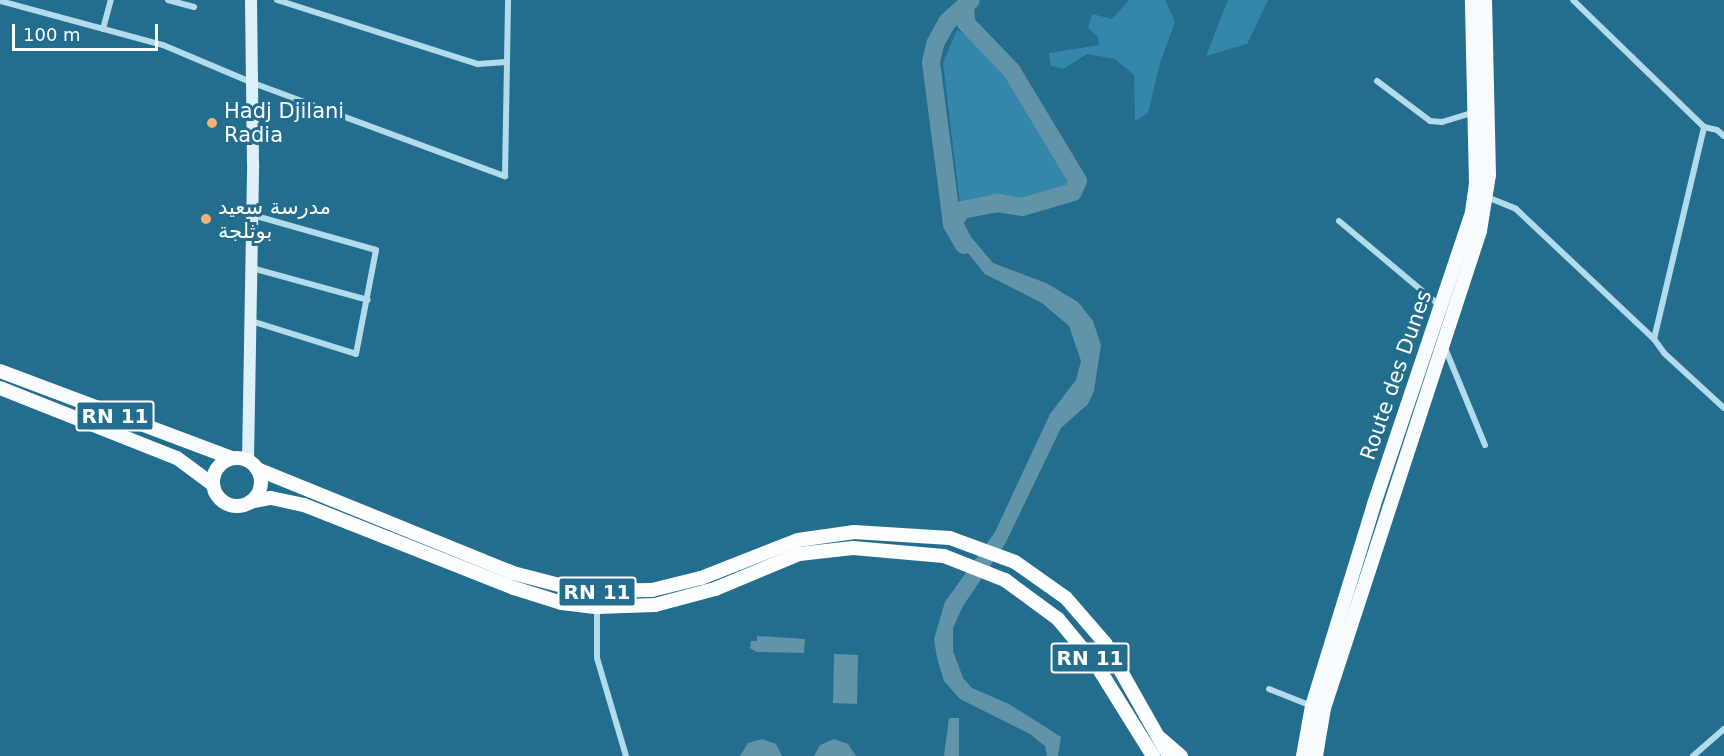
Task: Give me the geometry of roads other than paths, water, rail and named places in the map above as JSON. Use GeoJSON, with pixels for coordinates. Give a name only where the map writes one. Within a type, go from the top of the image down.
{"type":"FeatureCollection","features":[{"type":"Feature","properties":{"kind":"highway"},"geometry":{"type":"LineString","coordinates":[[231,458],[253,465],[260,491],[250,502],[226,504],[212,484],[217,468],[231,458]]}},
{"type":"Feature","properties":{"kind":"highway","name":"RN 11"},"geometry":{"type":"LineString","coordinates":[[253,465],[513,573],[582,591],[662,588],[701,578],[798,540],[854,532],[951,538],[1015,562],[1066,598],[1105,643],[1169,756]]}},
{"type":"Feature","properties":{"kind":"highway","name":"RN 11"},"geometry":{"type":"LineString","coordinates":[[250,502],[271,498],[304,505],[514,588],[562,603],[597,607],[655,605],[715,589],[799,554],[853,548],[945,556],[1005,580],[1058,619],[1097,666],[1153,756]]}},
{"type":"Feature","properties":{"kind":"main road"},"geometry":{"type":"LineString","coordinates":[[251,0],[253,465]]}},
{"type":"Feature","properties":{"kind":"main road","name":"Route des Dunes"},"geometry":{"type":"LineString","coordinates":[[1303,756],[1312,706],[1394,441],[1442,308],[1472,212],[1476,183],[1472,0]]}},
{"type":"Feature","properties":{"kind":"main road","name":"Route des Dunes"},"geometry":{"type":"LineString","coordinates":[[1316,756],[1324,708],[1442,341],[1480,231],[1486,197],[1485,0]]}},
{"type":"Feature","properties":{"kind":"main road","name":"RN 11"},"geometry":{"type":"LineString","coordinates":[[0,371],[231,458]]}},
{"type":"Feature","properties":{"kind":"main road","name":"RN 11"},"geometry":{"type":"LineString","coordinates":[[0,388],[177,458],[212,484]]}},
{"type":"Feature","properties":{"kind":"main road","name":"RN 11"},"geometry":{"type":"LineString","coordinates":[[1158,737],[1181,756]]}},
{"type":"Feature","properties":{"kind":"street"},"geometry":{"type":"LineString","coordinates":[[103,29],[111,0]]}},
{"type":"Feature","properties":{"kind":"street"},"geometry":{"type":"LineString","coordinates":[[168,0],[194,7]]}},
{"type":"Feature","properties":{"kind":"street"},"geometry":{"type":"LineString","coordinates":[[277,0],[478,64],[506,62]]}},
{"type":"Feature","properties":{"kind":"street"},"geometry":{"type":"LineString","coordinates":[[0,1],[163,45],[253,83],[505,176],[508,0]]}},
{"type":"Feature","properties":{"kind":"street"},"geometry":{"type":"LineString","coordinates":[[1573,0],[1704,127],[1717,130],[1724,136]]}},
{"type":"Feature","properties":{"kind":"street"},"geometry":{"type":"LineString","coordinates":[[1377,81],[1430,121],[1442,122],[1475,112]]}},
{"type":"Feature","properties":{"kind":"street"},"geometry":{"type":"LineString","coordinates":[[1654,339],[1704,127]]}},
{"type":"Feature","properties":{"kind":"street"},"geometry":{"type":"LineString","coordinates":[[1486,197],[1516,209],[1724,408]]}},
{"type":"Feature","properties":{"kind":"street"},"geometry":{"type":"LineString","coordinates":[[251,321],[356,354],[376,250],[252,215]]}},
{"type":"Feature","properties":{"kind":"street"},"geometry":{"type":"LineString","coordinates":[[1339,221],[1442,308]]}},
{"type":"Feature","properties":{"kind":"street"},"geometry":{"type":"LineString","coordinates":[[252,268],[368,300]]}},
{"type":"Feature","properties":{"kind":"street"},"geometry":{"type":"LineString","coordinates":[[1442,341],[1485,445]]}},
{"type":"Feature","properties":{"kind":"street"},"geometry":{"type":"LineString","coordinates":[[597,607],[597,658],[626,756]]}},
{"type":"Feature","properties":{"kind":"street"},"geometry":{"type":"LineString","coordinates":[[1269,690],[1312,706]]}},
{"type":"Feature","properties":{"kind":"street"},"geometry":{"type":"LineString","coordinates":[[1693,756],[1724,729]]}},
{"type":"Feature","properties":{"kind":"waterway"},"geometry":{"type":"LineString","coordinates":[[964,245],[952,224],[962,210],[997,203],[1022,207],[1073,192],[1078,181],[1012,71],[966,23],[965,6],[971,0]]}},
{"type":"Feature","properties":{"kind":"waterway"},"geometry":{"type":"LineString","coordinates":[[952,224],[931,62],[935,44],[947,22],[965,6]]}},
{"type":"Feature","properties":{"kind":"place","name":"Hadj Djilani Radia"},"geometry":{"type":"Point","coordinates":[212,123]}},
{"type":"Feature","properties":{"kind":"place","name":"مدرسة سعيد بوثلجة"},"geometry":{"type":"Point","coordinates":[206,219]}}]}
